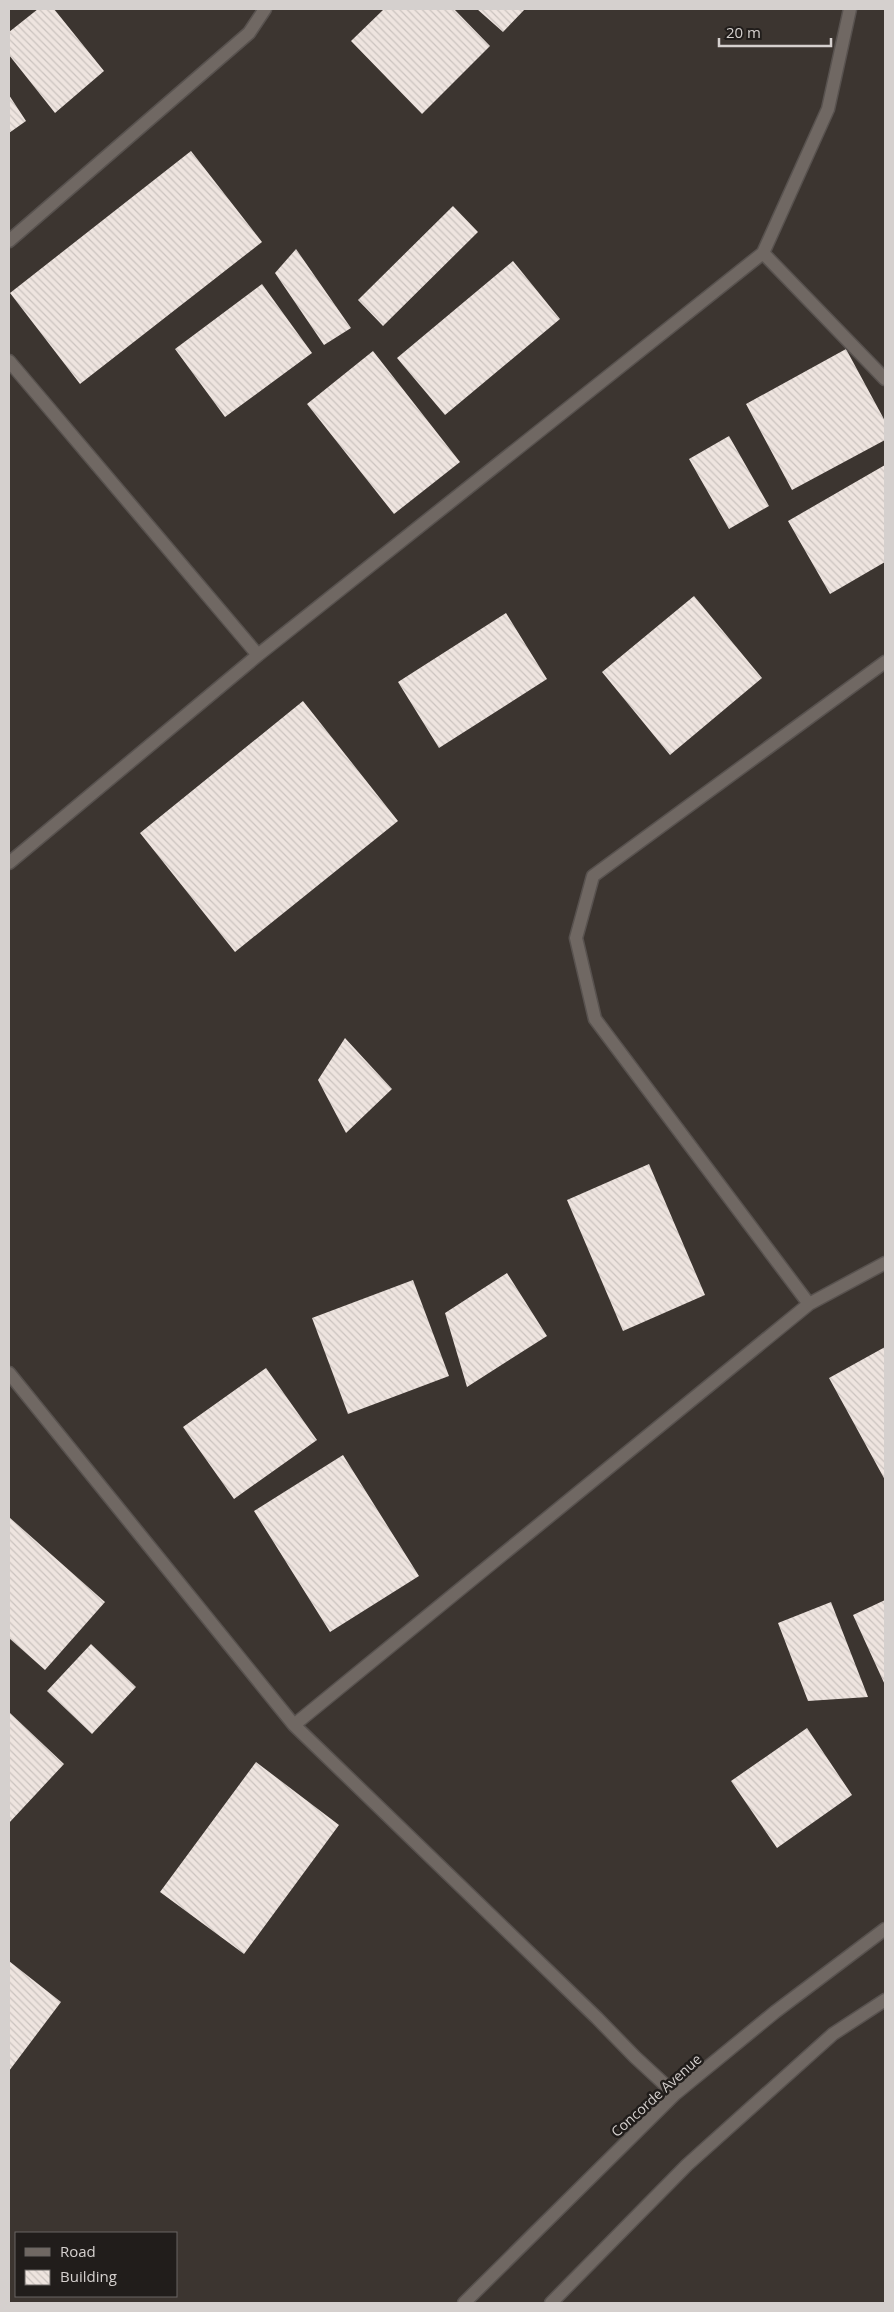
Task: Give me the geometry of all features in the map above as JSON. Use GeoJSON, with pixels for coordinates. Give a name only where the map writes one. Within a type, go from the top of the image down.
{"type":"FeatureCollection","features":[{"type":"Feature","properties":{"kind":"street"},"geometry":{"type":"LineString","coordinates":[[9,240],[250,33],[265,9]]}},
{"type":"Feature","properties":{"kind":"street"},"geometry":{"type":"LineString","coordinates":[[9,863],[258,655],[763,252],[828,109],[850,9]]}},
{"type":"Feature","properties":{"kind":"street"},"geometry":{"type":"LineString","coordinates":[[763,252],[885,379]]}},
{"type":"Feature","properties":{"kind":"street"},"geometry":{"type":"LineString","coordinates":[[9,361],[258,655]]}},
{"type":"Feature","properties":{"kind":"street"},"geometry":{"type":"LineString","coordinates":[[809,1304],[595,1019],[576,938],[593,876],[885,662]]}},
{"type":"Feature","properties":{"kind":"street"},"geometry":{"type":"LineString","coordinates":[[294,1725],[809,1304],[885,1263]]}},
{"type":"Feature","properties":{"kind":"street"},"geometry":{"type":"LineString","coordinates":[[9,1373],[294,1725],[675,2094]]}},
{"type":"Feature","properties":{"kind":"street","name":"Concorde Avenue"},"geometry":{"type":"LineString","coordinates":[[464,2303],[675,2094],[775,2012],[885,1929]]}},
{"type":"Feature","properties":{"kind":"street"},"geometry":{"type":"LineString","coordinates":[[550,2303],[694,2158],[834,2034],[885,2000]]}},
{"type":"Feature","properties":{"kind":"building"},"geometry":{"type":"Polygon","coordinates":[[[38,9],[54,9],[104,71],[55,113],[9,55],[9,32],[38,9]]]}},
{"type":"Feature","properties":{"kind":"building"},"geometry":{"type":"Polygon","coordinates":[[[384,9],[454,9],[490,46],[422,114],[351,41],[384,9]]]}},
{"type":"Feature","properties":{"kind":"building"},"geometry":{"type":"Polygon","coordinates":[[[477,9],[525,9],[503,32],[477,9]]]}},
{"type":"Feature","properties":{"kind":"building"},"geometry":{"type":"Polygon","coordinates":[[[9,95],[26,121],[9,133],[9,95]]]}},
{"type":"Feature","properties":{"kind":"building"},"geometry":{"type":"Polygon","coordinates":[[[191,151],[262,242],[80,384],[10,293],[191,151]]]}},
{"type":"Feature","properties":{"kind":"building"},"geometry":{"type":"Polygon","coordinates":[[[453,206],[478,232],[383,326],[358,300],[453,206]]]}},
{"type":"Feature","properties":{"kind":"building"},"geometry":{"type":"Polygon","coordinates":[[[296,249],[351,328],[324,345],[275,273],[296,249]]]}},
{"type":"Feature","properties":{"kind":"building"},"geometry":{"type":"Polygon","coordinates":[[[513,261],[560,319],[445,415],[397,358],[513,261]]]}},
{"type":"Feature","properties":{"kind":"building"},"geometry":{"type":"Polygon","coordinates":[[[262,284],[312,353],[225,417],[175,349],[262,284]]]}},
{"type":"Feature","properties":{"kind":"building"},"geometry":{"type":"Polygon","coordinates":[[[846,349],[885,421],[885,440],[792,490],[746,404],[846,349]]]}},
{"type":"Feature","properties":{"kind":"building"},"geometry":{"type":"Polygon","coordinates":[[[373,351],[460,462],[394,514],[307,404],[373,351]]]}},
{"type":"Feature","properties":{"kind":"building"},"geometry":{"type":"Polygon","coordinates":[[[729,436],[769,506],[729,529],[689,459],[729,436]]]}},
{"type":"Feature","properties":{"kind":"building"},"geometry":{"type":"Polygon","coordinates":[[[885,465],[885,562],[830,594],[788,521],[885,465]]]}},
{"type":"Feature","properties":{"kind":"building"},"geometry":{"type":"Polygon","coordinates":[[[694,596],[762,678],[670,755],[602,672],[694,596]]]}},
{"type":"Feature","properties":{"kind":"building"},"geometry":{"type":"Polygon","coordinates":[[[506,613],[547,679],[439,748],[398,682],[506,613]]]}},
{"type":"Feature","properties":{"kind":"building"},"geometry":{"type":"Polygon","coordinates":[[[303,701],[398,821],[235,952],[140,833],[303,701]]]}},
{"type":"Feature","properties":{"kind":"building"},"geometry":{"type":"Polygon","coordinates":[[[345,1038],[392,1089],[346,1133],[318,1080],[345,1038]]]}},
{"type":"Feature","properties":{"kind":"building"},"geometry":{"type":"Polygon","coordinates":[[[649,1164],[705,1295],[623,1331],[567,1200],[649,1164]]]}},
{"type":"Feature","properties":{"kind":"building"},"geometry":{"type":"Polygon","coordinates":[[[507,1273],[547,1336],[467,1387],[445,1313],[507,1273]]]}},
{"type":"Feature","properties":{"kind":"building"},"geometry":{"type":"Polygon","coordinates":[[[413,1280],[449,1376],[348,1414],[312,1318],[413,1280]]]}},
{"type":"Feature","properties":{"kind":"building"},"geometry":{"type":"Polygon","coordinates":[[[885,1347],[885,1480],[829,1378],[885,1347]]]}},
{"type":"Feature","properties":{"kind":"building"},"geometry":{"type":"Polygon","coordinates":[[[266,1368],[317,1440],[234,1499],[183,1427],[266,1368]]]}},
{"type":"Feature","properties":{"kind":"building"},"geometry":{"type":"Polygon","coordinates":[[[343,1455],[419,1576],[330,1632],[254,1511],[343,1455]]]}},
{"type":"Feature","properties":{"kind":"building"},"geometry":{"type":"Polygon","coordinates":[[[9,1517],[105,1602],[45,1670],[9,1638],[9,1517]]]}},
{"type":"Feature","properties":{"kind":"building"},"geometry":{"type":"Polygon","coordinates":[[[885,1600],[885,1685],[853,1615],[885,1600]]]}},
{"type":"Feature","properties":{"kind":"building"},"geometry":{"type":"Polygon","coordinates":[[[831,1602],[868,1697],[808,1701],[778,1623],[831,1602]]]}},
{"type":"Feature","properties":{"kind":"building"},"geometry":{"type":"Polygon","coordinates":[[[91,1644],[136,1687],[92,1734],[47,1691],[91,1644]]]}},
{"type":"Feature","properties":{"kind":"building"},"geometry":{"type":"Polygon","coordinates":[[[9,1712],[64,1764],[9,1823],[9,1712]]]}},
{"type":"Feature","properties":{"kind":"building"},"geometry":{"type":"Polygon","coordinates":[[[807,1728],[852,1795],[777,1848],[731,1781],[807,1728]]]}},
{"type":"Feature","properties":{"kind":"building"},"geometry":{"type":"Polygon","coordinates":[[[256,1762],[339,1825],[244,1954],[160,1892],[256,1762]]]}},
{"type":"Feature","properties":{"kind":"building"},"geometry":{"type":"Polygon","coordinates":[[[9,1961],[61,2002],[9,2071],[9,1961]]]}}]}
